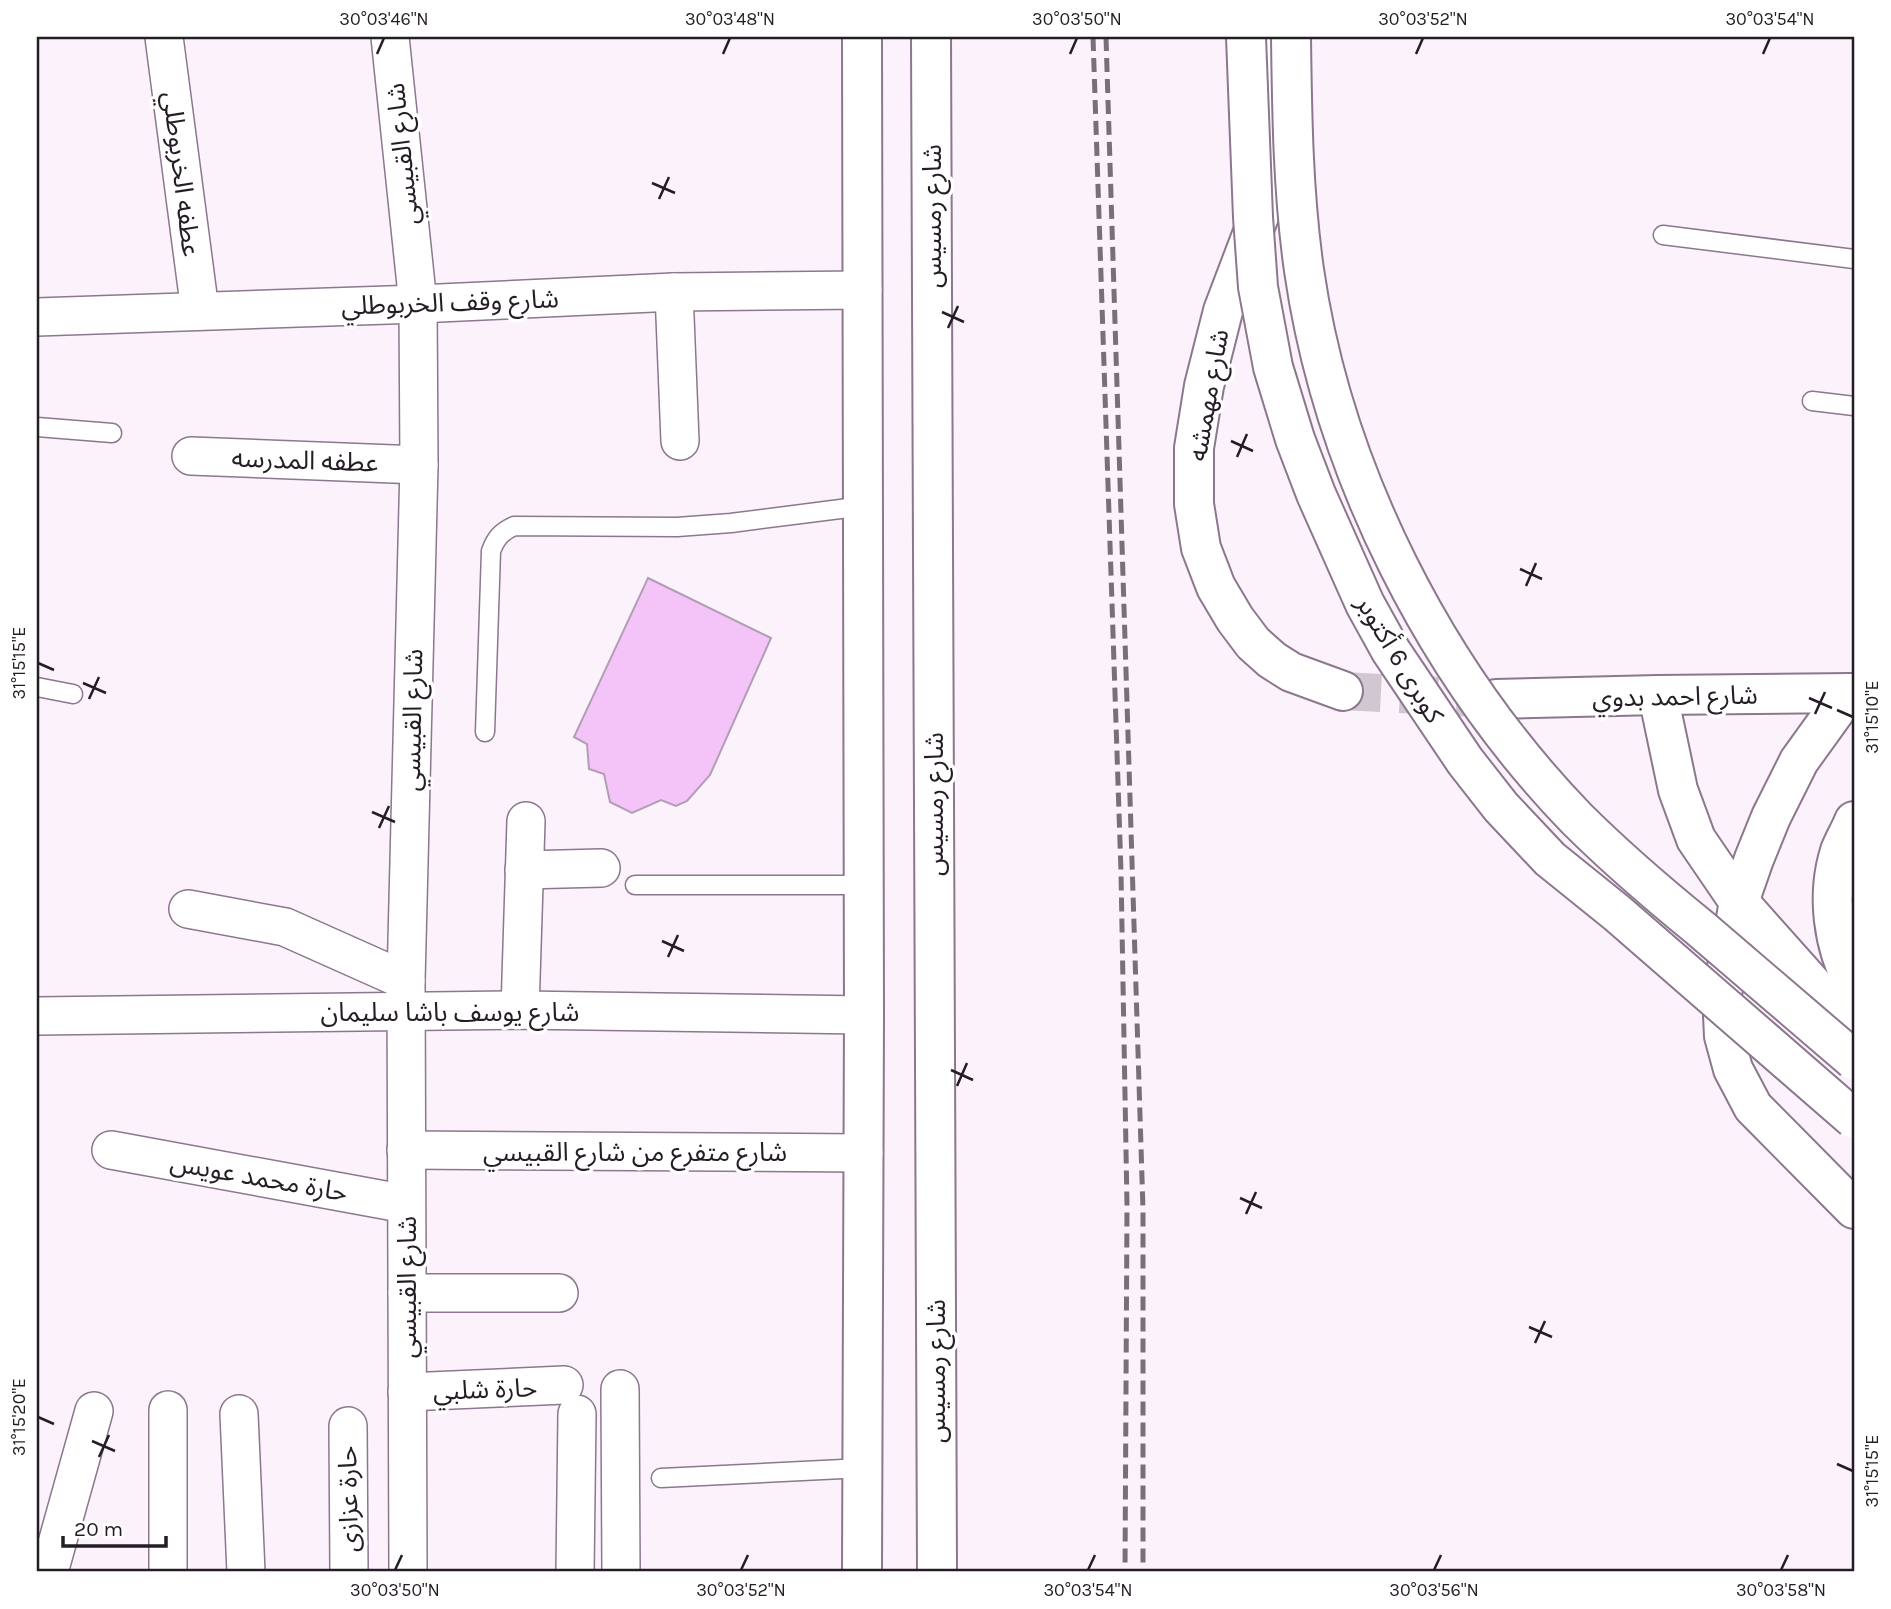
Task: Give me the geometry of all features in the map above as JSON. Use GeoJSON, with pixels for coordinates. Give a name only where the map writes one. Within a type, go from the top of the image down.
{"type":"FeatureCollection","features":[{"type":"Feature","properties":{"kind":"main road"},"geometry":{"type":"LineString","coordinates":[[862,37],[862,1572]]}},
{"type":"Feature","properties":{"kind":"main road","name":"شارع رمسيس"},"geometry":{"type":"LineString","coordinates":[[931,37],[937,1572]]}},
{"type":"Feature","properties":{"kind":"main road"},"geometry":{"type":"LineString","coordinates":[[1266,39],[1259,113],[1263,192],[1268,244],[1291,374],[1330,501],[1354,562],[1382,618],[1447,717],[1514,803],[1550,841],[1776,1028],[1854,1098]]}},
{"type":"Feature","properties":{"kind":"main road","name":"شارع مهمشه"},"geometry":{"type":"LineString","coordinates":[[1266,39],[1273,160],[1269,190],[1223,311],[1204,386],[1194,448],[1194,504],[1201,548],[1216,587],[1234,619],[1253,643],[1291,672],[1343,691]]}},
{"type":"Feature","properties":{"kind":"main road","name":"كوبرى 6 أكتوبر"},"geometry":{"type":"LineString","coordinates":[[1266,39],[1295,183],[1304,271],[1322,358],[1347,443],[1379,526],[1419,605],[1465,681],[1517,751],[1576,817],[1640,878],[1854,1060]]}},
{"type":"Feature","properties":{"kind":"main road","name":"كوبرى 6 أكتوبر"},"geometry":{"type":"LineString","coordinates":[[1266,39],[1253,217],[1258,287],[1273,367],[1295,439],[1316,494],[1365,604],[1391,652],[1465,761],[1501,807],[1550,859],[1618,913],[1854,1119]]}},
{"type":"Feature","properties":{"kind":"main road"},"geometry":{"type":"LineString","coordinates":[[1851,693],[1799,761],[1771,817],[1739,902],[1723,994],[1724,1036],[1733,1069],[1753,1107],[1854,1209]]}},
{"type":"Feature","properties":{"kind":"main road","name":"شارع احمد بدوي"},"geometry":{"type":"LineString","coordinates":[[1496,699],[1851,693]]}},
{"type":"Feature","properties":{"kind":"main road"},"geometry":{"type":"LineString","coordinates":[[1658,695],[1678,790],[1696,839],[1739,902],[1854,1031]]}},
{"type":"Feature","properties":{"kind":"main road"},"geometry":{"type":"LineString","coordinates":[[1854,821],[1840,851],[1833,890],[1834,929],[1844,966],[1854,985]]}},
{"type":"Feature","properties":{"kind":"street","name":"عطفه الخربوطلي"},"geometry":{"type":"LineString","coordinates":[[164,37],[200,311]]}},
{"type":"Feature","properties":{"kind":"street","name":"شارع القبيسي"},"geometry":{"type":"LineString","coordinates":[[390,37],[418,303],[419,465],[406,996],[408,1572]]}},
{"type":"Feature","properties":{"kind":"street","name":"شارع وقف الخربوطلي"},"geometry":{"type":"LineString","coordinates":[[37,317],[674,292],[863,290]]}},
{"type":"Feature","properties":{"kind":"street"},"geometry":{"type":"LineString","coordinates":[[674,292],[680,440]]}},
{"type":"Feature","properties":{"kind":"street","name":"عطفه المدرسه"},"geometry":{"type":"LineString","coordinates":[[191,456],[419,465]]}},
{"type":"Feature","properties":{"kind":"street"},"geometry":{"type":"LineString","coordinates":[[520,1010],[526,821]]}},
{"type":"Feature","properties":{"kind":"street"},"geometry":{"type":"LineString","coordinates":[[524,870],[601,868]]}},
{"type":"Feature","properties":{"kind":"street"},"geometry":{"type":"LineString","coordinates":[[188,909],[285,927],[406,996]]}},
{"type":"Feature","properties":{"kind":"street","name":"شارع يوسف باشا سليمان"},"geometry":{"type":"LineString","coordinates":[[37,1016],[406,996],[520,1010],[864,1015]]}},
{"type":"Feature","properties":{"kind":"street","name":"حارة محمد عويس"},"geometry":{"type":"LineString","coordinates":[[111,1150],[406,1204]]}},
{"type":"Feature","properties":{"kind":"street","name":"شارع متفرع من شارع القبيسي"},"geometry":{"type":"LineString","coordinates":[[406,1150],[864,1153]]}},
{"type":"Feature","properties":{"kind":"street"},"geometry":{"type":"LineString","coordinates":[[407,1293],[559,1293]]}},
{"type":"Feature","properties":{"kind":"street"},"geometry":{"type":"LineString","coordinates":[[620,1389],[621,1572]]}},
{"type":"Feature","properties":{"kind":"street","name":"حارة شلبي"},"geometry":{"type":"LineString","coordinates":[[407,1392],[570,1400],[575,1572]]}},
{"type":"Feature","properties":{"kind":"street"},"geometry":{"type":"LineString","coordinates":[[168,1409],[168,1572]]}},
{"type":"Feature","properties":{"kind":"street"},"geometry":{"type":"LineString","coordinates":[[49,1572],[94,1411]]}},
{"type":"Feature","properties":{"kind":"street"},"geometry":{"type":"LineString","coordinates":[[239,1414],[246,1572]]}},
{"type":"Feature","properties":{"kind":"street","name":"حارة عزازى"},"geometry":{"type":"LineString","coordinates":[[348,1426],[349,1572]]}},
{"type":"Feature","properties":{"kind":"lane"},"geometry":{"type":"LineString","coordinates":[[1663,234],[1854,259]]}},
{"type":"Feature","properties":{"kind":"lane"},"geometry":{"type":"LineString","coordinates":[[1812,401],[1854,406]]}},
{"type":"Feature","properties":{"kind":"lane"},"geometry":{"type":"LineString","coordinates":[[37,428],[112,433]]}},
{"type":"Feature","properties":{"kind":"lane"},"geometry":{"type":"LineString","coordinates":[[485,732],[491,551],[503,530],[514,526],[677,527],[864,506]]}},
{"type":"Feature","properties":{"kind":"lane"},"geometry":{"type":"LineString","coordinates":[[37,687],[73,694]]}},
{"type":"Feature","properties":{"kind":"lane"},"geometry":{"type":"LineString","coordinates":[[635,885],[864,885]]}},
{"type":"Feature","properties":{"kind":"lane"},"geometry":{"type":"LineString","coordinates":[[661,1478],[863,1468]]}},
{"type":"Feature","properties":{"kind":"building"},"geometry":{"type":"Polygon","coordinates":[[[648,578],[771,638],[710,775],[687,801],[676,806],[661,800],[632,813],[610,802],[604,774],[589,769],[587,744],[574,737],[648,578]]]}},
{"type":"Feature","properties":{"kind":"tunnel"},"geometry":{"type":"LineString","coordinates":[[1343,691],[1496,699]]}},
{"type":"Feature","properties":{"kind":"railway"},"geometry":{"type":"LineString","coordinates":[[1093,37],[1121,872],[1127,1206],[1125,1572]]}},
{"type":"Feature","properties":{"kind":"railway"},"geometry":{"type":"LineString","coordinates":[[1106,37],[1143,1210],[1143,1572]]}}]}
